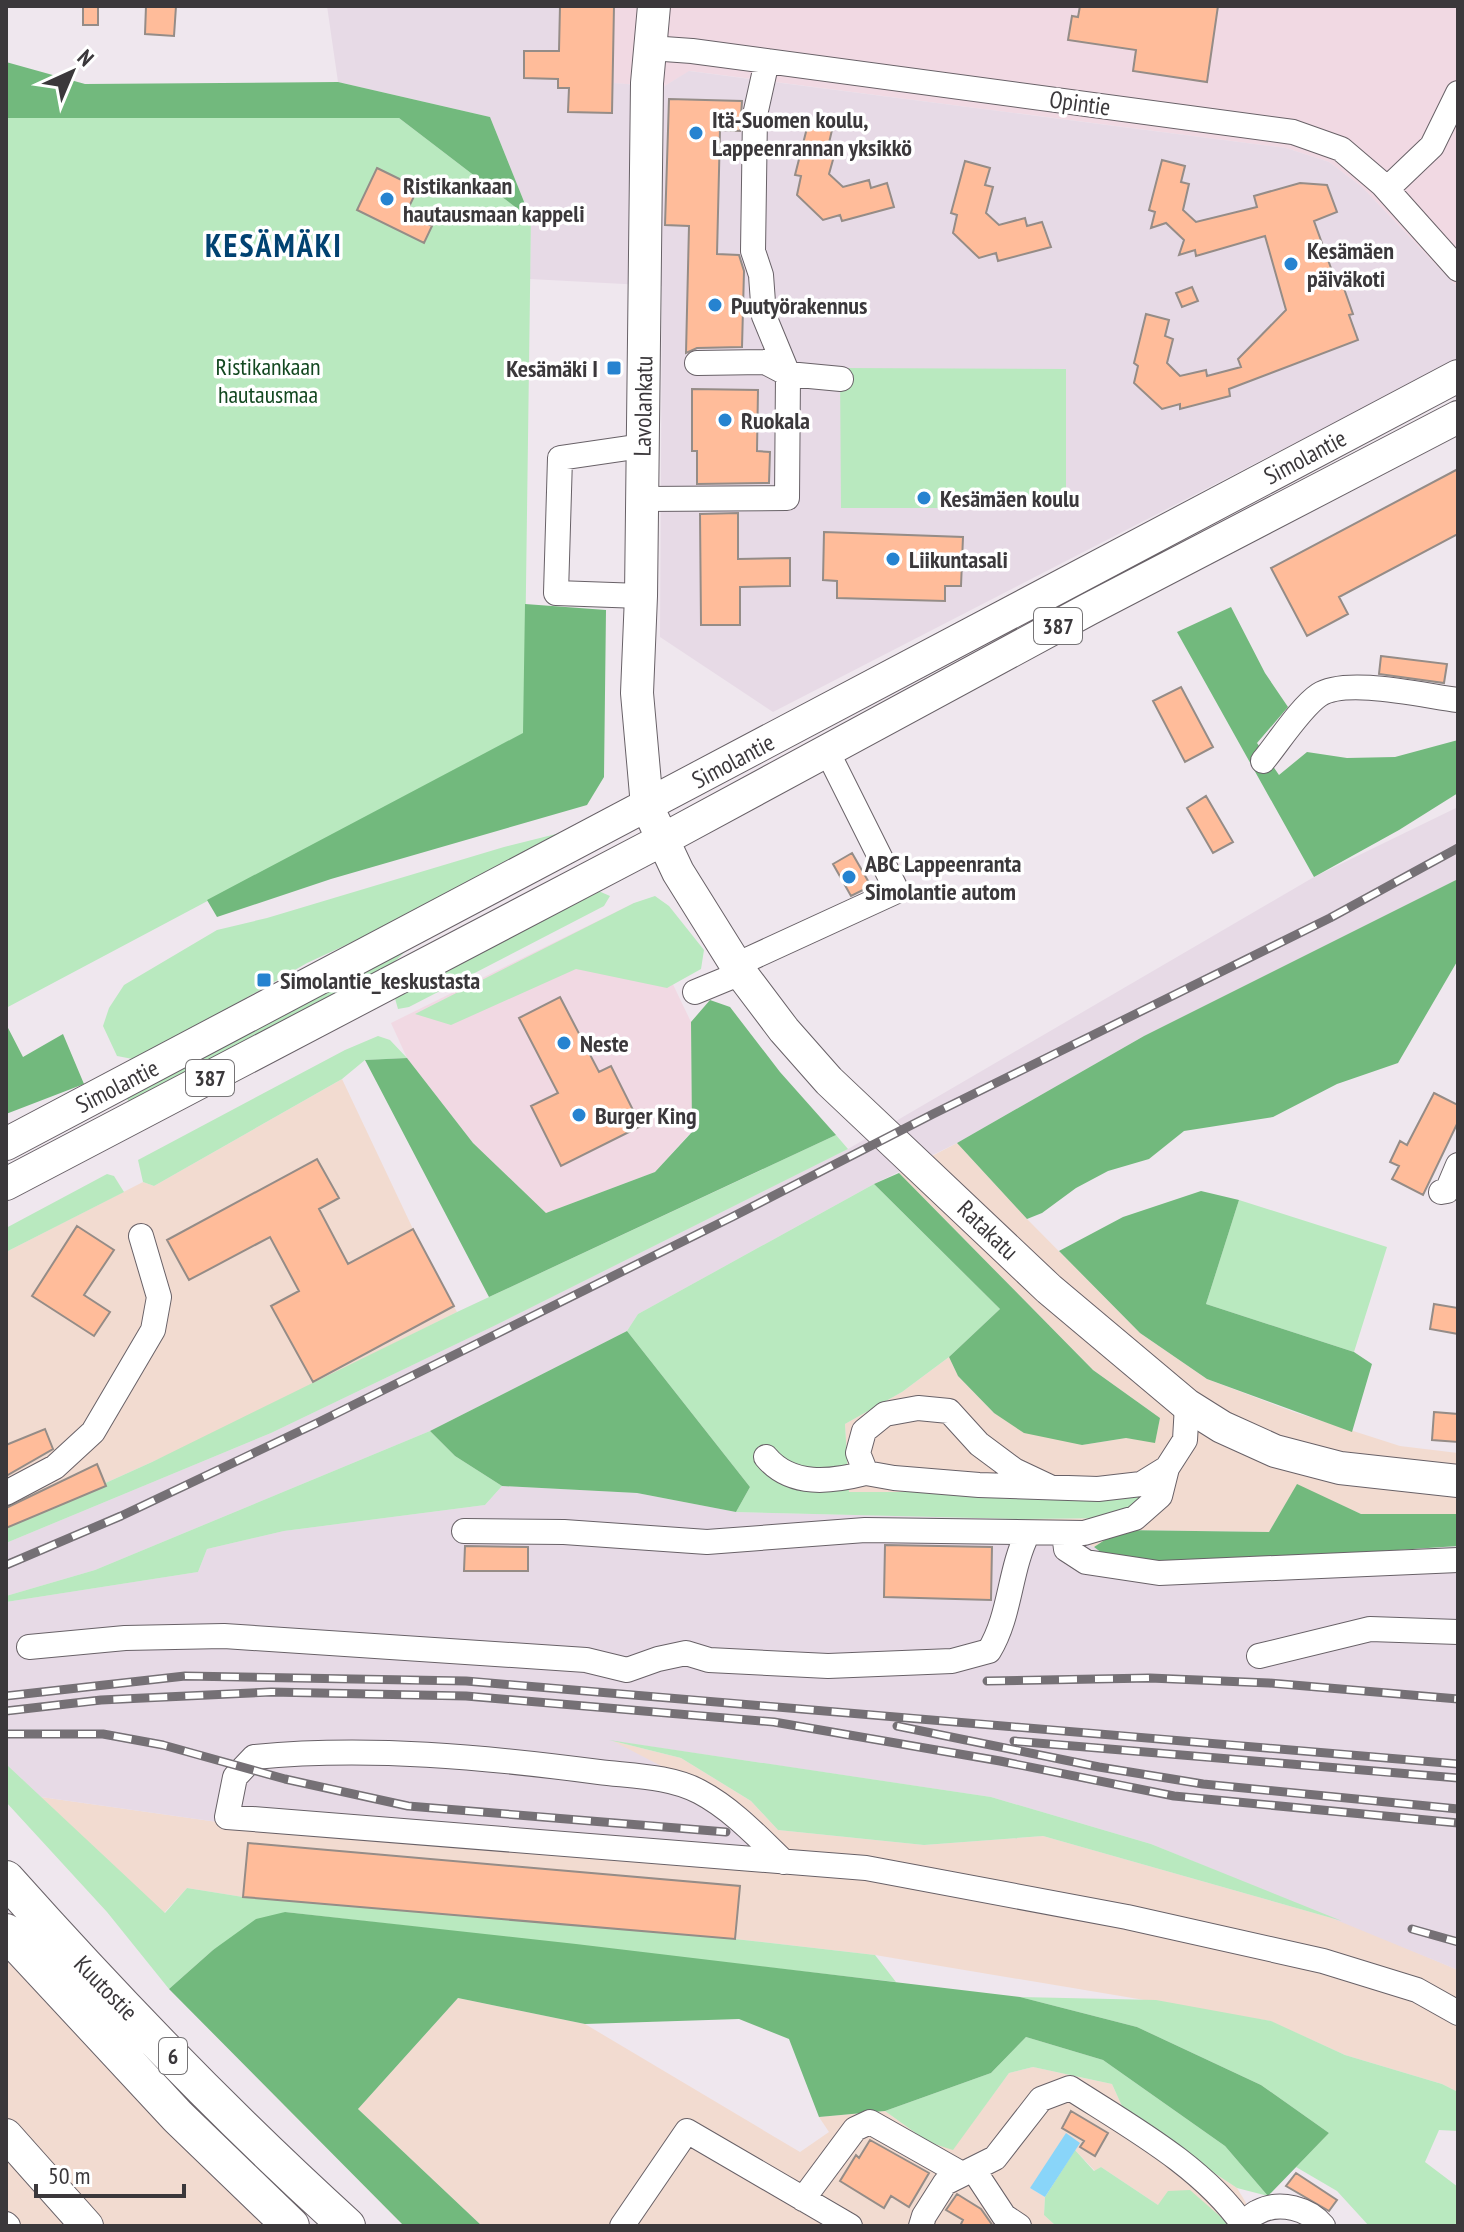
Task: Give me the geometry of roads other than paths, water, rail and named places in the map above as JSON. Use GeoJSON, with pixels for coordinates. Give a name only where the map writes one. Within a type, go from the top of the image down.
{"type":"FeatureCollection","features":[{"type":"Feature","properties":{"kind":"highway","name":"Kuutostie"},"geometry":{"type":"LineString","coordinates":[[6,1879],[83,1965],[347,2226]]}},
{"type":"Feature","properties":{"kind":"highway","name":"Kuutostie"},"geometry":{"type":"LineString","coordinates":[[6,1932],[178,2117],[291,2226]]}},
{"type":"Feature","properties":{"kind":"main road","name":"Lavolankatu"},"geometry":{"type":"LineString","coordinates":[[647,806],[637,693],[641,596],[647,83],[654,6]]}},
{"type":"Feature","properties":{"kind":"main road","name":"Simolantie"},"geometry":{"type":"LineString","coordinates":[[6,1144],[1458,376]]}},
{"type":"Feature","properties":{"kind":"main road","name":"Simolantie"},"geometry":{"type":"LineString","coordinates":[[6,1184],[1458,417]]}},
{"type":"Feature","properties":{"kind":"main road","name":"Ratakatu"},"geometry":{"type":"LineString","coordinates":[[647,806],[678,872],[738,969],[784,1030],[829,1081],[1049,1289],[1187,1405],[1222,1427],[1275,1451],[1340,1468],[1458,1481]]}},
{"type":"Feature","properties":{"kind":"main road"},"geometry":{"type":"LineString","coordinates":[[6,2135],[87,2226]]}},
{"type":"Feature","properties":{"kind":"street","name":"Opintie"},"geometry":{"type":"LineString","coordinates":[[650,48],[1293,132],[1341,149],[1387,189],[1458,269]]}},
{"type":"Feature","properties":{"kind":"street"},"geometry":{"type":"LineString","coordinates":[[642,499],[787,498],[788,374],[764,316],[761,275],[753,251],[755,115],[767,61]]}},
{"type":"Feature","properties":{"kind":"street"},"geometry":{"type":"LineString","coordinates":[[1387,189],[1432,146],[1458,93]]}},
{"type":"Feature","properties":{"kind":"street"},"geometry":{"type":"LineString","coordinates":[[697,363],[765,362],[788,374],[841,379]]}},
{"type":"Feature","properties":{"kind":"street"},"geometry":{"type":"LineString","coordinates":[[641,596],[556,593],[560,458],[642,446]]}},
{"type":"Feature","properties":{"kind":"street"},"geometry":{"type":"LineString","coordinates":[[1263,761],[1309,704],[1330,690],[1351,686],[1458,700]]}},
{"type":"Feature","properties":{"kind":"street"},"geometry":{"type":"LineString","coordinates":[[695,992],[897,891],[826,749]]}},
{"type":"Feature","properties":{"kind":"street"},"geometry":{"type":"LineString","coordinates":[[1449,1192],[1458,1165]]}},
{"type":"Feature","properties":{"kind":"street"},"geometry":{"type":"LineString","coordinates":[[6,1493],[55,1467],[93,1432],[153,1330],[159,1297],[141,1236]]}},
{"type":"Feature","properties":{"kind":"street"},"geometry":{"type":"LineString","coordinates":[[464,1531],[564,1532],[707,1542],[865,1530],[1084,1533],[1135,1518],[1160,1496],[1167,1468],[1185,1440],[1187,1405]]}},
{"type":"Feature","properties":{"kind":"street"},"geometry":{"type":"LineString","coordinates":[[866,1473],[858,1453],[864,1431],[885,1414],[918,1408],[949,1411],[979,1444],[1014,1470],[1050,1487]]}},
{"type":"Feature","properties":{"kind":"street"},"geometry":{"type":"LineString","coordinates":[[766,1457],[776,1470],[798,1478],[838,1480],[866,1473],[965,1484],[1098,1489],[1141,1484],[1167,1468]]}},
{"type":"Feature","properties":{"kind":"street"},"geometry":{"type":"LineString","coordinates":[[29,1647],[125,1638],[224,1636],[586,1660],[627,1670],[686,1653],[709,1660],[828,1666],[952,1661],[989,1651],[1001,1631],[1018,1552],[1028,1533]]}},
{"type":"Feature","properties":{"kind":"street"},"geometry":{"type":"LineString","coordinates":[[1064,1533],[1066,1549],[1086,1562],[1159,1573],[1458,1560]]}},
{"type":"Feature","properties":{"kind":"street"},"geometry":{"type":"LineString","coordinates":[[1259,1656],[1370,1629],[1458,1632]]}},
{"type":"Feature","properties":{"kind":"street"},"geometry":{"type":"LineString","coordinates":[[784,1862],[746,1824],[699,1791],[666,1780],[489,1758],[298,1753],[254,1757],[235,1777],[227,1817],[784,1862],[866,1868],[1127,1917],[1323,1961],[1417,1990],[1458,1998]]}},
{"type":"Feature","properties":{"kind":"street"},"geometry":{"type":"LineString","coordinates":[[1417,1990],[1458,2013]]}},
{"type":"Feature","properties":{"kind":"street"},"geometry":{"type":"LineString","coordinates":[[921,2226],[945,2183],[995,2158],[1041,2099],[1070,2088],[1162,2147],[1230,2206],[1243,2225],[1258,2211],[1285,2206],[1313,2214],[1323,2226]]}},
{"type":"Feature","properties":{"kind":"street"},"geometry":{"type":"LineString","coordinates":[[803,2199],[855,2129],[870,2122],[967,2172],[1004,2216],[1019,2226]]}},
{"type":"Feature","properties":{"kind":"street"},"geometry":{"type":"LineString","coordinates":[[622,2226],[687,2131],[850,2226]]}},
{"type":"Feature","properties":{"kind":"water"},"geometry":{"type":"Polygon","coordinates":[[[1066,2133],[1080,2143],[1045,2197],[1030,2188],[1066,2133]]]}},
{"type":"Feature","properties":{"kind":"railway"},"geometry":{"type":"LineString","coordinates":[[6,1565],[121,1516],[319,1422],[1330,918],[1458,848]]}},
{"type":"Feature","properties":{"kind":"railway"},"geometry":{"type":"LineString","coordinates":[[6,1696],[185,1676],[466,1681],[1458,1764]]}},
{"type":"Feature","properties":{"kind":"railway"},"geometry":{"type":"LineString","coordinates":[[987,1681],[1150,1678],[1269,1683],[1458,1699]]}},
{"type":"Feature","properties":{"kind":"railway"},"geometry":{"type":"LineString","coordinates":[[6,1711],[101,1700],[271,1692],[466,1696],[774,1722],[1000,1761],[1174,1796],[1458,1823]]}},
{"type":"Feature","properties":{"kind":"railway"},"geometry":{"type":"LineString","coordinates":[[897,1726],[1099,1767],[1203,1784],[1458,1809]]}},
{"type":"Feature","properties":{"kind":"railway"},"geometry":{"type":"LineString","coordinates":[[6,1734],[103,1734],[163,1745],[285,1779],[408,1806],[726,1832]]}},
{"type":"Feature","properties":{"kind":"railway"},"geometry":{"type":"LineString","coordinates":[[1014,1741],[1458,1778]]}},
{"type":"Feature","properties":{"kind":"railway"},"geometry":{"type":"LineString","coordinates":[[1412,1929],[1458,1942]]}},
{"type":"Feature","properties":{"kind":"place","name":"Itä-Suomen koulu, Lappeenrannan yksikkö"},"geometry":{"type":"Point","coordinates":[696,133]}},
{"type":"Feature","properties":{"kind":"place","name":"Ristikankaan hautausmaan kappeli"},"geometry":{"type":"Point","coordinates":[387,199]}},
{"type":"Feature","properties":{"kind":"place","name":"Kesämäen päiväkoti"},"geometry":{"type":"Point","coordinates":[1291,264]}},
{"type":"Feature","properties":{"kind":"place","name":"Puutyörakennus"},"geometry":{"type":"Point","coordinates":[715,305]}},
{"type":"Feature","properties":{"kind":"place","name":"Kesämäki I"},"geometry":{"type":"Point","coordinates":[614,368]}},
{"type":"Feature","properties":{"kind":"place","name":"Ruokala"},"geometry":{"type":"Point","coordinates":[725,420]}},
{"type":"Feature","properties":{"kind":"place","name":"Kesämäen koulu"},"geometry":{"type":"Point","coordinates":[924,498]}},
{"type":"Feature","properties":{"kind":"place","name":"Liikuntasali"},"geometry":{"type":"Point","coordinates":[893,559]}},
{"type":"Feature","properties":{"kind":"place","name":"ABC Lappeenranta Simolantie autom"},"geometry":{"type":"Point","coordinates":[849,877]}},
{"type":"Feature","properties":{"kind":"place","name":"Simolantie_keskustasta"},"geometry":{"type":"Point","coordinates":[264,980]}},
{"type":"Feature","properties":{"kind":"place","name":"Neste"},"geometry":{"type":"Point","coordinates":[564,1043]}},
{"type":"Feature","properties":{"kind":"place","name":"Burger King"},"geometry":{"type":"Point","coordinates":[579,1115]}},
{"type":"Feature","properties":{"kind":"district","name":"KESÄMÄKI"},"geometry":{"type":"Point","coordinates":[274,245]}},
{"type":"Feature","properties":{"kind":"park label","name":"Ristikankaan hautausmaa"},"geometry":{"type":"Point","coordinates":[268,380]}}]}
